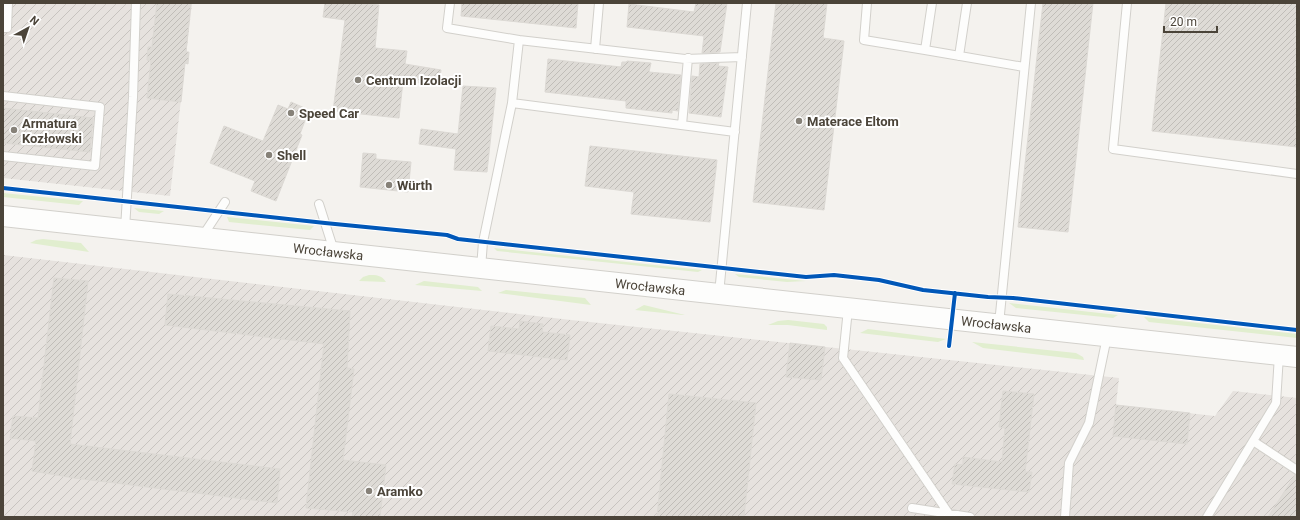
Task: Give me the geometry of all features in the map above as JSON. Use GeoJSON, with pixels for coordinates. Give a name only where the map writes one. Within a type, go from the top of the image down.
{"type":"FeatureCollection","features":[{"type":"Feature","properties":{"kind":"street","name":"Wrocławska"},"geometry":{"type":"LineString","coordinates":[[3,216],[1288,356]]}},
{"type":"Feature","properties":{"kind":"lane"},"geometry":{"type":"LineString","coordinates":[[3,28],[7,28],[8,3]]}},
{"type":"Feature","properties":{"kind":"lane"},"geometry":{"type":"LineString","coordinates":[[125,229],[133,97],[136,3]]}},
{"type":"Feature","properties":{"kind":"lane"},"geometry":{"type":"LineString","coordinates":[[450,3],[447,28],[519,40],[595,49],[688,58],[742,57]]}},
{"type":"Feature","properties":{"kind":"lane"},"geometry":{"type":"LineString","coordinates":[[595,49],[599,3]]}},
{"type":"Feature","properties":{"kind":"lane"},"geometry":{"type":"LineString","coordinates":[[720,294],[746,3]]}},
{"type":"Feature","properties":{"kind":"lane"},"geometry":{"type":"LineString","coordinates":[[867,3],[864,40],[1024,67]]}},
{"type":"Feature","properties":{"kind":"lane"},"geometry":{"type":"LineString","coordinates":[[925,50],[932,3]]}},
{"type":"Feature","properties":{"kind":"lane"},"geometry":{"type":"LineString","coordinates":[[958,56],[967,3]]}},
{"type":"Feature","properties":{"kind":"lane"},"geometry":{"type":"LineString","coordinates":[[999,324],[1031,3]]}},
{"type":"Feature","properties":{"kind":"lane"},"geometry":{"type":"LineString","coordinates":[[1127,3],[1113,149],[1297,174]]}},
{"type":"Feature","properties":{"kind":"lane"},"geometry":{"type":"LineString","coordinates":[[480,268],[512,103],[519,40]]}},
{"type":"Feature","properties":{"kind":"lane"},"geometry":{"type":"LineString","coordinates":[[682,125],[688,58]]}},
{"type":"Feature","properties":{"kind":"lane"},"geometry":{"type":"LineString","coordinates":[[3,96],[100,108],[96,166],[3,156]]}},
{"type":"Feature","properties":{"kind":"lane"},"geometry":{"type":"LineString","coordinates":[[512,103],[735,132]]}},
{"type":"Feature","properties":{"kind":"lane"},"geometry":{"type":"LineString","coordinates":[[202,237],[225,202]]}},
{"type":"Feature","properties":{"kind":"lane"},"geometry":{"type":"LineString","coordinates":[[319,204],[334,252]]}},
{"type":"Feature","properties":{"kind":"lane"},"geometry":{"type":"LineString","coordinates":[[848,308],[843,358],[949,514]]}},
{"type":"Feature","properties":{"kind":"lane"},"geometry":{"type":"LineString","coordinates":[[1065,517],[1069,463],[1089,423],[1108,336]]}},
{"type":"Feature","properties":{"kind":"lane"},"geometry":{"type":"LineString","coordinates":[[1207,517],[1276,403],[1288,356]]}},
{"type":"Feature","properties":{"kind":"lane"},"geometry":{"type":"LineString","coordinates":[[1253,441],[1297,470]]}},
{"type":"Feature","properties":{"kind":"lane"},"geometry":{"type":"LineString","coordinates":[[912,508],[970,517]]}},
{"type":"Feature","properties":{"kind":"shaded area"},"geometry":{"type":"Polygon","coordinates":[[[3,3],[192,3],[170,196],[3,178],[3,3]]]}},
{"type":"Feature","properties":{"kind":"shaded area"},"geometry":{"type":"Polygon","coordinates":[[[3,255],[571,320],[1119,378],[1116,405],[1215,416],[1233,391],[1297,398],[1297,517],[3,517],[3,255]]]}},
{"type":"Feature","properties":{"kind":"green space"},"geometry":{"type":"Polygon","coordinates":[[[3,193],[83,201],[79,205],[3,197],[3,193]]]}},
{"type":"Feature","properties":{"kind":"green space"},"geometry":{"type":"Polygon","coordinates":[[[134,208],[164,211],[159,214],[139,212],[134,208]]]}},
{"type":"Feature","properties":{"kind":"green space"},"geometry":{"type":"Polygon","coordinates":[[[227,217],[314,226],[310,230],[229,222],[227,217]]]}},
{"type":"Feature","properties":{"kind":"green space"},"geometry":{"type":"Polygon","coordinates":[[[43,239],[81,243],[89,252],[30,243],[43,239]]]}},
{"type":"Feature","properties":{"kind":"green space"},"geometry":{"type":"Polygon","coordinates":[[[494,248],[702,270],[698,272],[497,251],[494,248]]]}},
{"type":"Feature","properties":{"kind":"green space"},"geometry":{"type":"Polygon","coordinates":[[[735,274],[806,281],[787,282],[739,277],[735,274]]]}},
{"type":"Feature","properties":{"kind":"green space"},"geometry":{"type":"Polygon","coordinates":[[[369,275],[381,277],[386,282],[359,281],[363,277],[369,275]]]}},
{"type":"Feature","properties":{"kind":"green space"},"geometry":{"type":"Polygon","coordinates":[[[424,281],[478,287],[482,291],[415,285],[424,281]]]}},
{"type":"Feature","properties":{"kind":"green space"},"geometry":{"type":"Polygon","coordinates":[[[506,290],[585,298],[591,305],[498,293],[506,290]]]}},
{"type":"Feature","properties":{"kind":"green space"},"geometry":{"type":"Polygon","coordinates":[[[1009,303],[1118,315],[1113,318],[1016,308],[1009,303]]]}},
{"type":"Feature","properties":{"kind":"green space"},"geometry":{"type":"Polygon","coordinates":[[[644,305],[648,306],[685,315],[635,310],[644,305]]]}},
{"type":"Feature","properties":{"kind":"green space"},"geometry":{"type":"Polygon","coordinates":[[[1144,317],[1297,334],[1297,338],[1149,322],[1144,317]]]}},
{"type":"Feature","properties":{"kind":"green space"},"geometry":{"type":"Polygon","coordinates":[[[788,320],[824,324],[827,327],[827,330],[788,325],[768,325],[778,321],[788,320]]]}},
{"type":"Feature","properties":{"kind":"green space"},"geometry":{"type":"Polygon","coordinates":[[[868,329],[946,339],[938,342],[860,333],[868,329]]]}},
{"type":"Feature","properties":{"kind":"green space"},"geometry":{"type":"Polygon","coordinates":[[[972,342],[1076,353],[1083,357],[1084,360],[983,348],[972,342]]]}},
{"type":"Feature","properties":{"kind":"building"},"geometry":{"type":"Polygon","coordinates":[[[157,3],[191,3],[186,52],[189,52],[188,64],[185,63],[181,102],[147,98],[151,61],[147,60],[148,47],[152,47],[157,3]]]}},
{"type":"Feature","properties":{"kind":"building","name":"Centrum Izolacji"},"geometry":{"type":"Polygon","coordinates":[[[325,3],[358,3],[379,5],[375,48],[407,51],[405,64],[441,70],[439,85],[403,81],[399,118],[333,111],[345,20],[323,17],[325,3]]]}},
{"type":"Feature","properties":{"kind":"building"},"geometry":{"type":"Polygon","coordinates":[[[462,3],[578,3],[576,28],[461,16],[462,3]]]}},
{"type":"Feature","properties":{"kind":"building"},"geometry":{"type":"Polygon","coordinates":[[[696,3],[727,3],[720,52],[702,53],[704,36],[627,27],[629,4],[694,12],[696,3]]]}},
{"type":"Feature","properties":{"kind":"building","name":"Materace Eltom"},"geometry":{"type":"Polygon","coordinates":[[[776,3],[827,3],[823,38],[844,41],[824,210],[753,202],[776,3]]]}},
{"type":"Feature","properties":{"kind":"building"},"geometry":{"type":"Polygon","coordinates":[[[1043,3],[1093,3],[1068,232],[1018,227],[1043,3]]]}},
{"type":"Feature","properties":{"kind":"building"},"geometry":{"type":"Polygon","coordinates":[[[1166,3],[1297,3],[1297,147],[1152,131],[1166,3]]]}},
{"type":"Feature","properties":{"kind":"building"},"geometry":{"type":"Polygon","coordinates":[[[548,59],[621,67],[622,62],[627,61],[651,63],[649,72],[681,75],[678,111],[672,110],[672,113],[626,108],[626,101],[545,92],[548,59]]]}},
{"type":"Feature","properties":{"kind":"building"},"geometry":{"type":"Polygon","coordinates":[[[719,63],[718,66],[728,67],[721,117],[689,113],[692,76],[699,77],[700,64],[719,63]]]}},
{"type":"Feature","properties":{"kind":"building"},"geometry":{"type":"Polygon","coordinates":[[[463,86],[496,88],[487,172],[454,170],[456,149],[419,144],[421,129],[458,134],[463,86]]]}},
{"type":"Feature","properties":{"kind":"building"},"geometry":{"type":"Polygon","coordinates":[[[291,102],[309,110],[300,134],[302,135],[276,201],[251,191],[255,181],[210,163],[224,126],[263,141],[278,105],[288,109],[291,102]]]}},
{"type":"Feature","properties":{"kind":"building"},"geometry":{"type":"Polygon","coordinates":[[[3,108],[93,118],[90,152],[3,143],[3,108]]]}},
{"type":"Feature","properties":{"kind":"building"},"geometry":{"type":"Polygon","coordinates":[[[590,146],[717,160],[710,222],[631,214],[634,192],[585,186],[590,146]]]}},
{"type":"Feature","properties":{"kind":"building"},"geometry":{"type":"Polygon","coordinates":[[[363,153],[376,154],[376,159],[411,162],[408,192],[360,187],[363,153]]]}},
{"type":"Feature","properties":{"kind":"building"},"geometry":{"type":"Polygon","coordinates":[[[54,278],[88,281],[70,444],[280,469],[277,503],[74,478],[32,471],[36,441],[10,438],[13,416],[38,418],[54,278]]]}},
{"type":"Feature","properties":{"kind":"building"},"geometry":{"type":"Polygon","coordinates":[[[168,294],[350,311],[347,368],[354,369],[343,460],[386,465],[380,517],[352,517],[353,512],[306,508],[324,344],[165,325],[168,294]]]}},
{"type":"Feature","properties":{"kind":"building"},"geometry":{"type":"Polygon","coordinates":[[[520,321],[543,324],[542,332],[570,335],[567,360],[488,351],[491,326],[519,329],[520,321]]]}},
{"type":"Feature","properties":{"kind":"building"},"geometry":{"type":"Polygon","coordinates":[[[790,343],[825,347],[821,380],[786,377],[790,343]]]}},
{"type":"Feature","properties":{"kind":"building"},"geometry":{"type":"Polygon","coordinates":[[[1003,391],[1034,394],[1025,472],[1032,472],[1029,492],[952,484],[955,464],[963,465],[963,457],[1002,462],[1005,428],[999,427],[1003,391]]]}},
{"type":"Feature","properties":{"kind":"building"},"geometry":{"type":"Polygon","coordinates":[[[669,394],[756,403],[744,517],[657,517],[669,394]]]}},
{"type":"Feature","properties":{"kind":"building"},"geometry":{"type":"Polygon","coordinates":[[[1116,405],[1190,413],[1187,444],[1113,436],[1116,405]]]}},
{"type":"Feature","properties":{"kind":"building"},"geometry":{"type":"Polygon","coordinates":[[[1295,475],[1297,475],[1297,517],[1268,517],[1295,475]]]}},
{"type":"Feature","properties":{"kind":"cycle path"},"geometry":{"type":"LineString","coordinates":[[3,188],[447,235],[458,239],[806,277],[834,275],[879,280],[923,290],[988,297],[1013,298],[1297,330]]}},
{"type":"Feature","properties":{"kind":"cycle path"},"geometry":{"type":"LineString","coordinates":[[949,346],[955,293]]}},
{"type":"Feature","properties":{"kind":"place","name":"Centrum Izolacji"},"geometry":{"type":"Point","coordinates":[358,80]}},
{"type":"Feature","properties":{"kind":"place","name":"Speed Car"},"geometry":{"type":"Point","coordinates":[291,113]}},
{"type":"Feature","properties":{"kind":"place","name":"Materace Eltom"},"geometry":{"type":"Point","coordinates":[799,121]}},
{"type":"Feature","properties":{"kind":"place","name":"Armatura Kozłowski"},"geometry":{"type":"Point","coordinates":[14,130]}},
{"type":"Feature","properties":{"kind":"place","name":"Shell"},"geometry":{"type":"Point","coordinates":[269,155]}},
{"type":"Feature","properties":{"kind":"place","name":"Würth"},"geometry":{"type":"Point","coordinates":[389,185]}},
{"type":"Feature","properties":{"kind":"place","name":"Aramko"},"geometry":{"type":"Point","coordinates":[369,491]}}]}
